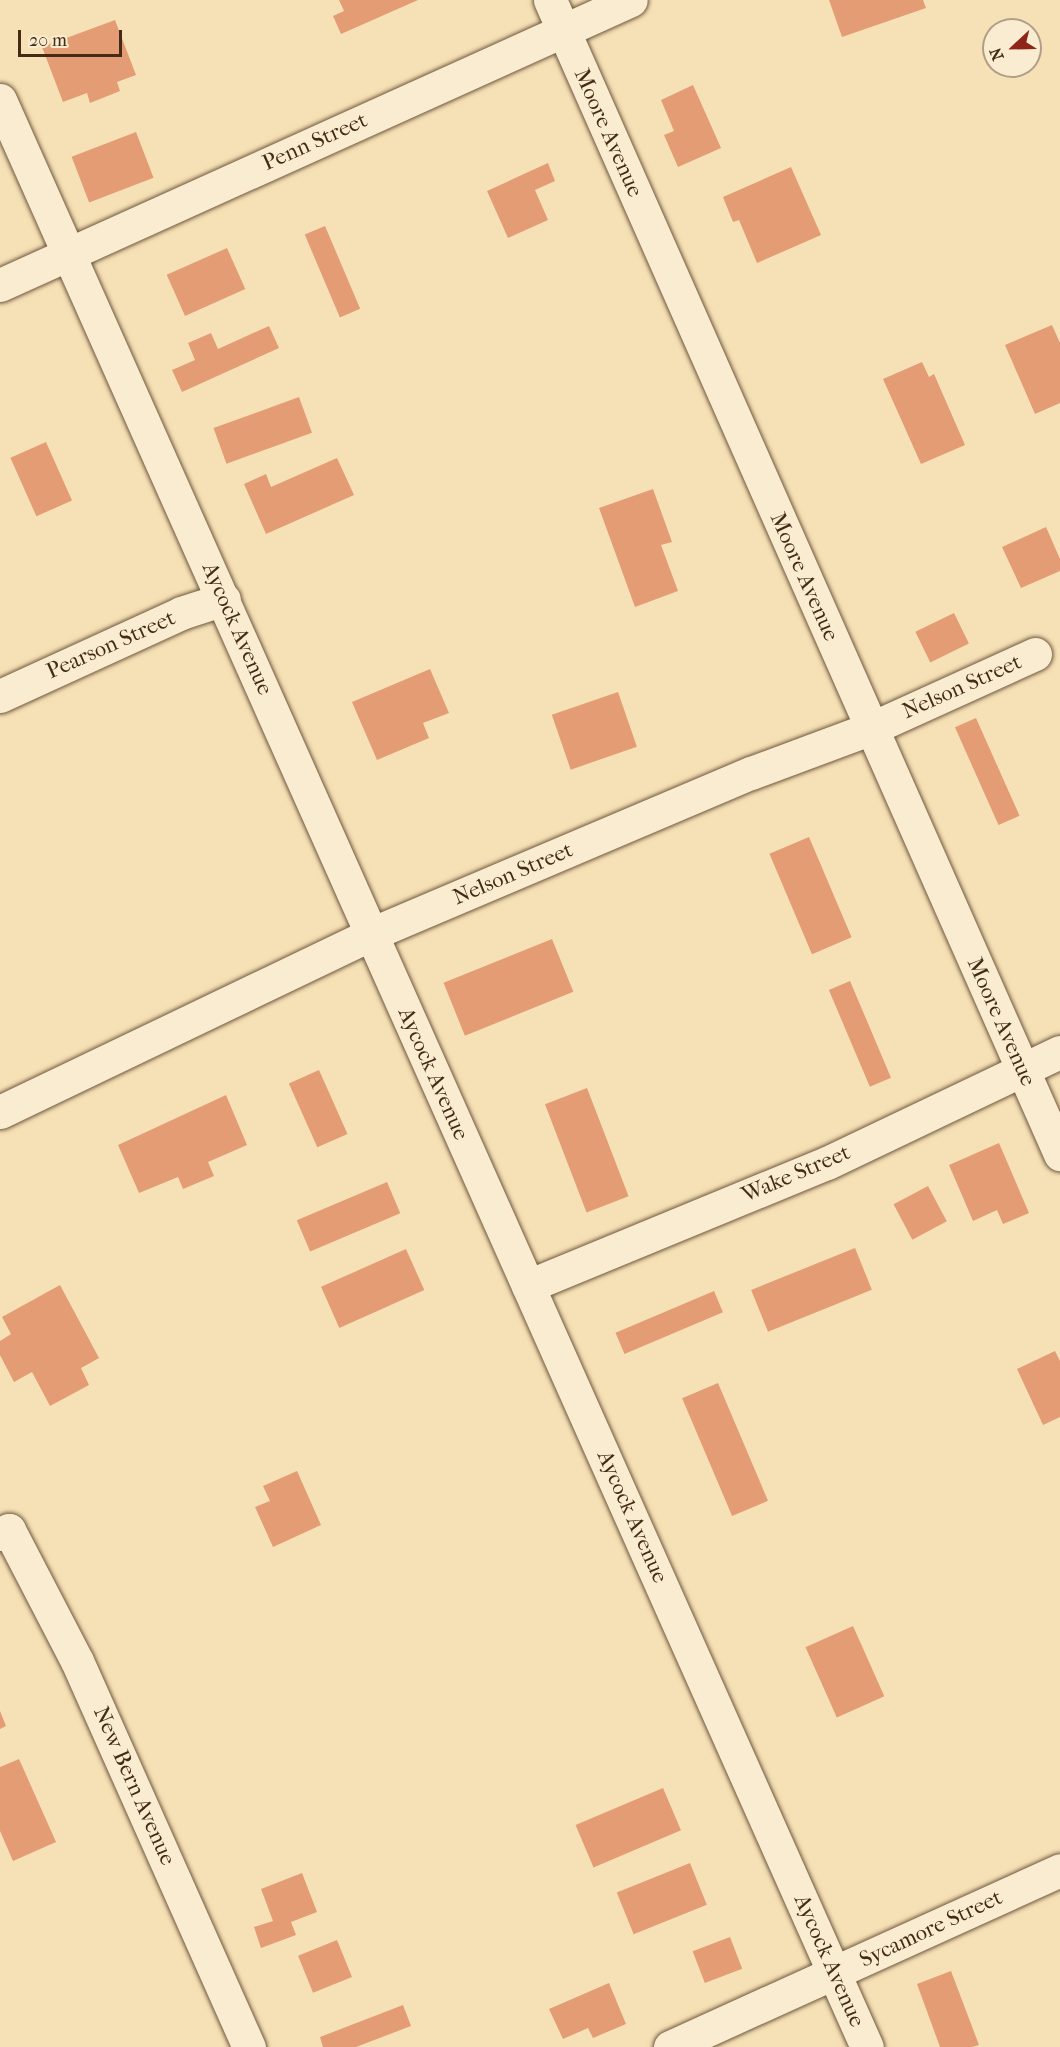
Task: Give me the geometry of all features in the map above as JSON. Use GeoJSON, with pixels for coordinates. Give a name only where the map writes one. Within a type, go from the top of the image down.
{"type":"FeatureCollection","features":[{"type":"Feature","properties":{"kind":"street","name":"Moore Avenue"},"geometry":{"type":"LineString","coordinates":[[550,0],[1060,1154]]}},
{"type":"Feature","properties":{"kind":"street","name":"Penn Street"},"geometry":{"type":"LineString","coordinates":[[0,285],[631,0]]}},
{"type":"Feature","properties":{"kind":"street","name":"Aycock Avenue"},"geometry":{"type":"LineString","coordinates":[[0,100],[867,2047]]}},
{"type":"Feature","properties":{"kind":"street","name":"Pearson Street"},"geometry":{"type":"LineString","coordinates":[[0,696],[181,614],[224,599]]}},
{"type":"Feature","properties":{"kind":"street","name":"Nelson Street"},"geometry":{"type":"LineString","coordinates":[[0,1112],[371,934],[752,773],[872,728],[1035,654]]}},
{"type":"Feature","properties":{"kind":"street","name":"Wake Street"},"geometry":{"type":"LineString","coordinates":[[528,1286],[827,1163],[1060,1052]]}},
{"type":"Feature","properties":{"kind":"street","name":"New Bern Avenue"},"geometry":{"type":"LineString","coordinates":[[5,1532],[77,1661],[249,2047]]}},
{"type":"Feature","properties":{"kind":"street","name":"Sycamore Street"},"geometry":{"type":"LineString","coordinates":[[670,2047],[1060,1870]]}},
{"type":"Feature","properties":{"kind":"building"},"geometry":{"type":"Polygon","coordinates":[[[339,0],[418,0],[341,34],[333,16],[344,11],[339,0]]]}},
{"type":"Feature","properties":{"kind":"building"},"geometry":{"type":"Polygon","coordinates":[[[829,0],[923,0],[926,8],[842,37],[829,0]]]}},
{"type":"Feature","properties":{"kind":"building"},"geometry":{"type":"Polygon","coordinates":[[[115,20],[136,75],[117,82],[120,91],[90,103],[87,93],[63,102],[42,47],[115,20]]]}},
{"type":"Feature","properties":{"kind":"building"},"geometry":{"type":"Polygon","coordinates":[[[693,85],[721,148],[678,167],[664,135],[674,131],[661,100],[693,85]]]}},
{"type":"Feature","properties":{"kind":"building"},"geometry":{"type":"Polygon","coordinates":[[[136,132],[154,178],[89,202],[72,157],[136,132]]]}},
{"type":"Feature","properties":{"kind":"building"},"geometry":{"type":"Polygon","coordinates":[[[548,163],[555,181],[535,190],[548,220],[508,238],[487,191],[548,163]]]}},
{"type":"Feature","properties":{"kind":"building"},"geometry":{"type":"Polygon","coordinates":[[[791,167],[821,235],[757,263],[739,220],[733,222],[723,197],[791,167]]]}},
{"type":"Feature","properties":{"kind":"building"},"geometry":{"type":"Polygon","coordinates":[[[325,226],[360,309],[340,317],[305,235],[325,226]]]}},
{"type":"Feature","properties":{"kind":"building"},"geometry":{"type":"Polygon","coordinates":[[[227,248],[245,289],[185,316],[167,275],[227,248]]]}},
{"type":"Feature","properties":{"kind":"building"},"geometry":{"type":"Polygon","coordinates":[[[1052,325],[1060,343],[1060,403],[1035,414],[1005,345],[1052,325]]]}},
{"type":"Feature","properties":{"kind":"building"},"geometry":{"type":"Polygon","coordinates":[[[269,326],[279,348],[182,392],[172,370],[195,360],[188,343],[211,333],[218,349],[269,326]]]}},
{"type":"Feature","properties":{"kind":"building"},"geometry":{"type":"Polygon","coordinates":[[[922,362],[929,377],[934,374],[965,445],[921,464],[883,379],[922,362]]]}},
{"type":"Feature","properties":{"kind":"building"},"geometry":{"type":"Polygon","coordinates":[[[299,397],[312,433],[226,464],[213,428],[299,397]]]}},
{"type":"Feature","properties":{"kind":"building"},"geometry":{"type":"Polygon","coordinates":[[[46,442],[72,500],[36,516],[10,458],[46,442]]]}},
{"type":"Feature","properties":{"kind":"building"},"geometry":{"type":"Polygon","coordinates":[[[337,458],[354,495],[266,534],[244,484],[266,474],[271,487],[337,458]]]}},
{"type":"Feature","properties":{"kind":"building"},"geometry":{"type":"Polygon","coordinates":[[[653,489],[672,542],[661,545],[678,591],[635,607],[599,508],[653,489]]]}},
{"type":"Feature","properties":{"kind":"building"},"geometry":{"type":"Polygon","coordinates":[[[1046,527],[1060,559],[1060,571],[1021,588],[1002,547],[1046,527]]]}},
{"type":"Feature","properties":{"kind":"building"},"geometry":{"type":"Polygon","coordinates":[[[954,613],[969,644],[930,662],[915,632],[954,613]]]}},
{"type":"Feature","properties":{"kind":"building"},"geometry":{"type":"Polygon","coordinates":[[[430,669],[449,713],[423,723],[429,738],[377,760],[352,702],[430,669]]]}},
{"type":"Feature","properties":{"kind":"building"},"geometry":{"type":"Polygon","coordinates":[[[618,692],[637,747],[571,770],[552,715],[618,692]]]}},
{"type":"Feature","properties":{"kind":"building"},"geometry":{"type":"Polygon","coordinates":[[[976,718],[1020,816],[999,825],[955,727],[976,718]]]}},
{"type":"Feature","properties":{"kind":"building"},"geometry":{"type":"Polygon","coordinates":[[[809,837],[852,937],[812,954],[769,854],[809,837]]]}},
{"type":"Feature","properties":{"kind":"building"},"geometry":{"type":"Polygon","coordinates":[[[552,939],[573,992],[465,1036],[444,983],[552,939]]]}},
{"type":"Feature","properties":{"kind":"building"},"geometry":{"type":"Polygon","coordinates":[[[850,981],[891,1078],[870,1087],[829,990],[850,981]]]}},
{"type":"Feature","properties":{"kind":"building"},"geometry":{"type":"Polygon","coordinates":[[[319,1070],[347,1134],[317,1147],[289,1083],[319,1070]]]}},
{"type":"Feature","properties":{"kind":"building"},"geometry":{"type":"Polygon","coordinates":[[[587,1088],[629,1196],[587,1212],[545,1104],[587,1088]]]}},
{"type":"Feature","properties":{"kind":"building"},"geometry":{"type":"Polygon","coordinates":[[[226,1095],[247,1145],[208,1162],[214,1176],[183,1189],[178,1177],[139,1193],[118,1145],[226,1095]]]}},
{"type":"Feature","properties":{"kind":"building"},"geometry":{"type":"Polygon","coordinates":[[[999,1143],[1029,1213],[1003,1224],[997,1210],[973,1221],[949,1165],[999,1143]]]}},
{"type":"Feature","properties":{"kind":"building"},"geometry":{"type":"Polygon","coordinates":[[[387,1182],[400,1213],[310,1252],[297,1220],[387,1182]]]}},
{"type":"Feature","properties":{"kind":"building"},"geometry":{"type":"Polygon","coordinates":[[[928,1186],[947,1221],[912,1240],[894,1204],[928,1186]]]}},
{"type":"Feature","properties":{"kind":"building"},"geometry":{"type":"Polygon","coordinates":[[[855,1248],[872,1290],[768,1332],[751,1290],[855,1248]]]}},
{"type":"Feature","properties":{"kind":"building"},"geometry":{"type":"Polygon","coordinates":[[[406,1249],[424,1290],[339,1328],[321,1287],[406,1249]]]}},
{"type":"Feature","properties":{"kind":"building"},"geometry":{"type":"Polygon","coordinates":[[[60,1285],[99,1358],[81,1368],[89,1385],[50,1406],[32,1372],[14,1382],[0,1355],[0,1341],[11,1334],[2,1317],[60,1285]]]}},
{"type":"Feature","properties":{"kind":"building"},"geometry":{"type":"Polygon","coordinates":[[[714,1291],[723,1312],[624,1354],[616,1333],[714,1291]]]}},
{"type":"Feature","properties":{"kind":"building"},"geometry":{"type":"Polygon","coordinates":[[[1055,1351],[1060,1361],[1060,1417],[1043,1425],[1017,1369],[1055,1351]]]}},
{"type":"Feature","properties":{"kind":"building"},"geometry":{"type":"Polygon","coordinates":[[[718,1383],[768,1501],[732,1516],[682,1398],[718,1383]]]}},
{"type":"Feature","properties":{"kind":"building"},"geometry":{"type":"Polygon","coordinates":[[[297,1471],[321,1525],[273,1547],[255,1507],[270,1501],[263,1486],[297,1471]]]}},
{"type":"Feature","properties":{"kind":"building"},"geometry":{"type":"Polygon","coordinates":[[[853,1626],[884,1696],[837,1717],[805,1647],[853,1626]]]}},
{"type":"Feature","properties":{"kind":"building"},"geometry":{"type":"Polygon","coordinates":[[[0,1711],[6,1726],[0,1729],[0,1711]]]}},
{"type":"Feature","properties":{"kind":"building"},"geometry":{"type":"Polygon","coordinates":[[[19,1759],[56,1842],[13,1861],[0,1831],[0,1767],[19,1759]]]}},
{"type":"Feature","properties":{"kind":"building"},"geometry":{"type":"Polygon","coordinates":[[[663,1788],[681,1830],[594,1867],[576,1825],[663,1788]]]}},
{"type":"Feature","properties":{"kind":"building"},"geometry":{"type":"Polygon","coordinates":[[[690,1863],[707,1905],[634,1934],[617,1893],[690,1863]]]}},
{"type":"Feature","properties":{"kind":"building"},"geometry":{"type":"Polygon","coordinates":[[[302,1873],[317,1912],[291,1922],[296,1935],[261,1948],[254,1927],[273,1921],[261,1889],[302,1873]]]}},
{"type":"Feature","properties":{"kind":"building"},"geometry":{"type":"Polygon","coordinates":[[[730,1937],[742,1969],[705,1983],[693,1951],[730,1937]]]}},
{"type":"Feature","properties":{"kind":"building"},"geometry":{"type":"Polygon","coordinates":[[[337,1940],[352,1977],[313,1993],[298,1956],[337,1940]]]}},
{"type":"Feature","properties":{"kind":"building"},"geometry":{"type":"Polygon","coordinates":[[[951,1971],[979,2045],[940,2047],[917,1984],[951,1971]]]}},
{"type":"Feature","properties":{"kind":"building"},"geometry":{"type":"Polygon","coordinates":[[[609,1983],[626,2024],[593,2038],[588,2028],[563,2039],[549,2009],[609,1983]]]}},
{"type":"Feature","properties":{"kind":"building"},"geometry":{"type":"Polygon","coordinates":[[[403,2005],[411,2026],[356,2047],[323,2047],[320,2037],[403,2005]]]}}]}
